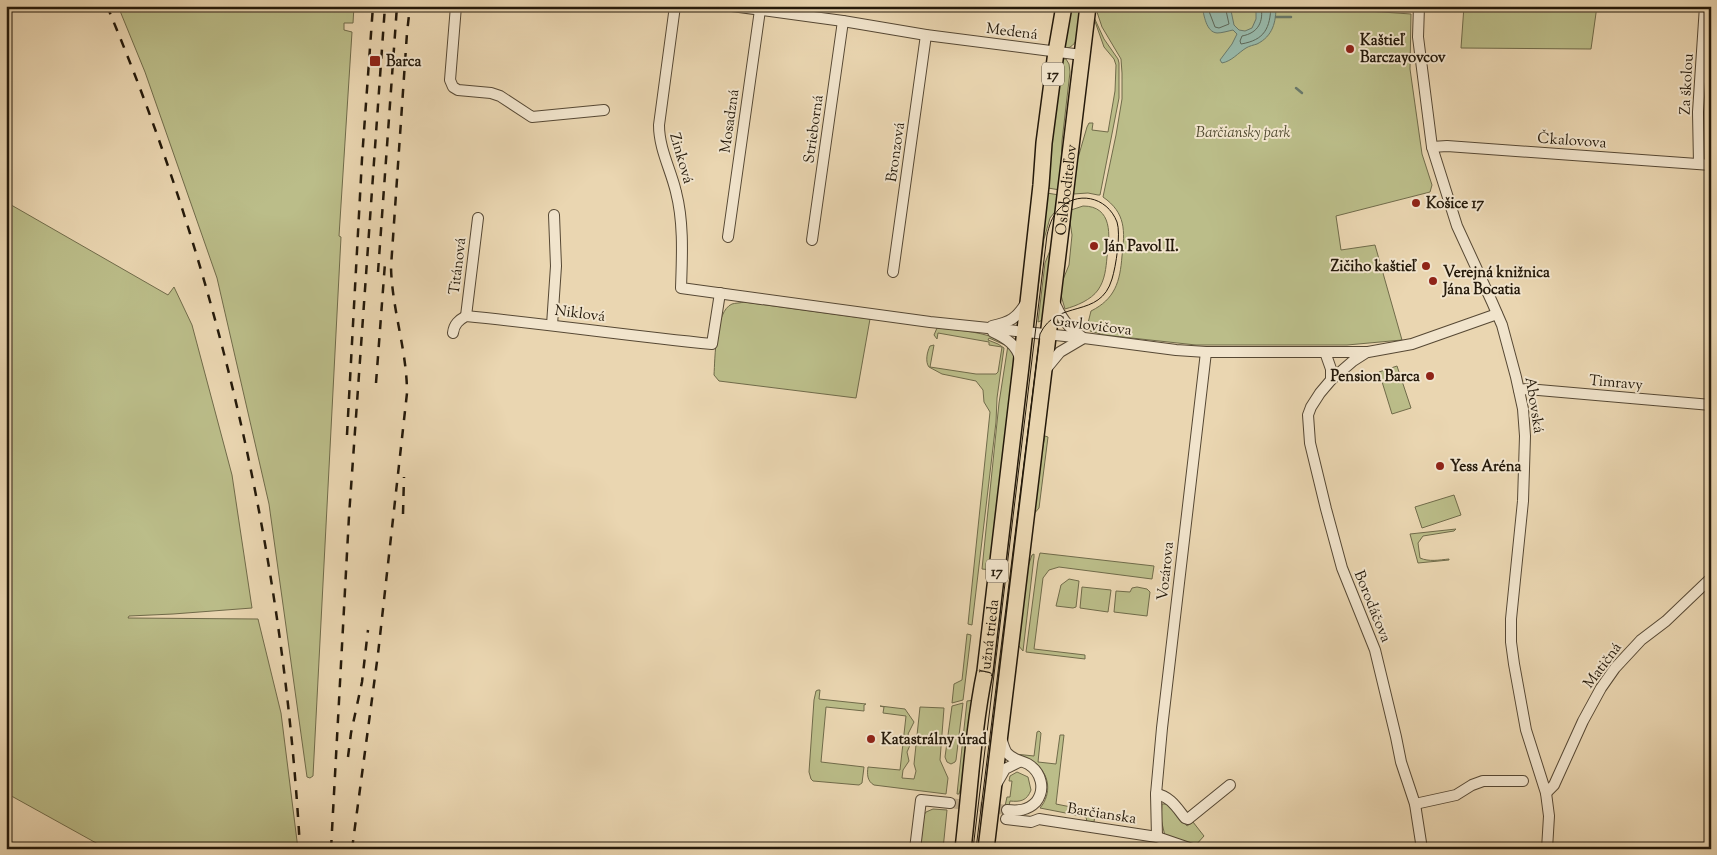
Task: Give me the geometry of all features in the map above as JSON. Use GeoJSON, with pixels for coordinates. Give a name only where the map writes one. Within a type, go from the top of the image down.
{"type":"FeatureCollection","features":[{"type":"Feature","properties":{"kind":"main road","name":"Osloboditeľov"},"geometry":{"type":"LineString","coordinates":[[1021,366],[1056,52],[1064,6]]}},
{"type":"Feature","properties":{"kind":"main road","name":"Osloboditeľov"},"geometry":{"type":"LineString","coordinates":[[1043,374],[1088,6]]}},
{"type":"Feature","properties":{"kind":"main road","name":"Južná trieda"},"geometry":{"type":"LineString","coordinates":[[963,849],[970,766],[986,661],[1021,366]]}},
{"type":"Feature","properties":{"kind":"main road","name":"Južná trieda"},"geometry":{"type":"LineString","coordinates":[[986,849],[1043,374]]}},
{"type":"Feature","properties":{"kind":"street"},"geometry":{"type":"LineString","coordinates":[[456,6],[450,80],[453,87],[458,90],[491,93],[500,96],[532,117],[604,110]]}},
{"type":"Feature","properties":{"kind":"street","name":"Zinková"},"geometry":{"type":"LineString","coordinates":[[675,6],[659,137],[676,193],[679,211],[681,288]]}},
{"type":"Feature","properties":{"kind":"street","name":"Medená"},"geometry":{"type":"LineString","coordinates":[[732,6],[843,21],[926,35],[1082,55]]}},
{"type":"Feature","properties":{"kind":"street","name":"Abovská"},"geometry":{"type":"LineString","coordinates":[[1418,6],[1418,37],[1432,147],[1454,218],[1497,314],[1519,390],[1525,447],[1522,518],[1511,619],[1512,642],[1515,672],[1526,730],[1546,793],[1549,816],[1547,849]]}},
{"type":"Feature","properties":{"kind":"street","name":"Za školou"},"geometry":{"type":"LineString","coordinates":[[1699,164],[1698,112],[1705,6]]}},
{"type":"Feature","properties":{"kind":"street","name":"Mosadzná"},"geometry":{"type":"LineString","coordinates":[[728,237],[760,10]]}},
{"type":"Feature","properties":{"kind":"street","name":"Strieborná"},"geometry":{"type":"LineString","coordinates":[[812,240],[843,21]]}},
{"type":"Feature","properties":{"kind":"street","name":"Bronzová"},"geometry":{"type":"LineString","coordinates":[[893,272],[926,35]]}},
{"type":"Feature","properties":{"kind":"street","name":"Čkalovova"},"geometry":{"type":"LineString","coordinates":[[1432,147],[1447,146],[1711,165]]}},
{"type":"Feature","properties":{"kind":"street"},"geometry":{"type":"LineString","coordinates":[[552,325],[556,266],[554,216]]}},
{"type":"Feature","properties":{"kind":"street","name":"Titánová"},"geometry":{"type":"LineString","coordinates":[[466,316],[478,218]]}},
{"type":"Feature","properties":{"kind":"street","name":"Gavlovičova"},"geometry":{"type":"LineString","coordinates":[[681,288],[983,328],[1206,352],[1368,352],[1412,344],[1497,314]]}},
{"type":"Feature","properties":{"kind":"street","name":"Niklová"},"geometry":{"type":"LineString","coordinates":[[466,316],[712,344],[720,293]]}},
{"type":"Feature","properties":{"kind":"street"},"geometry":{"type":"LineString","coordinates":[[1043,374],[1052,359],[1084,338],[1074,332],[1064,321],[1052,296]]}},
{"type":"Feature","properties":{"kind":"street"},"geometry":{"type":"LineString","coordinates":[[983,328],[1006,323],[1013,319],[1020,313],[1027,300]]}},
{"type":"Feature","properties":{"kind":"street"},"geometry":{"type":"LineString","coordinates":[[453,333],[454,327],[459,320],[466,316]]}},
{"type":"Feature","properties":{"kind":"street"},"geometry":{"type":"LineString","coordinates":[[983,328],[1011,342],[1019,354],[1021,366]]}},
{"type":"Feature","properties":{"kind":"street","name":"Vozárova"},"geometry":{"type":"LineString","coordinates":[[1157,837],[1156,794],[1163,720],[1206,352]]}},
{"type":"Feature","properties":{"kind":"street"},"geometry":{"type":"LineString","coordinates":[[1326,352],[1331,369],[1331,380]]}},
{"type":"Feature","properties":{"kind":"street","name":"Borodáčova"},"geometry":{"type":"LineString","coordinates":[[1368,352],[1353,361],[1331,380],[1320,393],[1308,415],[1310,442],[1342,568],[1375,650],[1401,762],[1415,804],[1422,849]]}},
{"type":"Feature","properties":{"kind":"street","name":"Timravy"},"geometry":{"type":"LineString","coordinates":[[1519,390],[1528,389],[1711,405]]}},
{"type":"Feature","properties":{"kind":"street","name":"Matičná"},"geometry":{"type":"LineString","coordinates":[[1546,793],[1554,785],[1600,688],[1641,640],[1666,621],[1711,578]]}},
{"type":"Feature","properties":{"kind":"street"},"geometry":{"type":"LineString","coordinates":[[994,790],[1005,770],[1018,762],[1006,751],[1000,735]]}},
{"type":"Feature","properties":{"kind":"street","name":"Barčianska"},"geometry":{"type":"LineString","coordinates":[[1018,762],[1027,764],[1038,774],[1042,783],[1040,794],[1027,809],[1006,814],[1032,822],[1039,819],[1157,837],[1192,849]]}},
{"type":"Feature","properties":{"kind":"street"},"geometry":{"type":"LineString","coordinates":[[1415,804],[1456,795],[1472,785],[1483,781],[1523,781]]}},
{"type":"Feature","properties":{"kind":"street"},"geometry":{"type":"LineString","coordinates":[[1156,794],[1169,799],[1188,819],[1230,785]]}},
{"type":"Feature","properties":{"kind":"street"},"geometry":{"type":"LineString","coordinates":[[916,849],[920,800],[950,803]]}},
{"type":"Feature","properties":{"kind":"green space"},"geometry":{"type":"Polygon","coordinates":[[[118,6],[354,6],[353,23],[344,23],[344,30],[352,32],[339,236],[341,237],[313,776],[310,778],[307,777],[269,504],[217,278],[145,72],[118,6]]]}},
{"type":"Feature","properties":{"kind":"green space"},"geometry":{"type":"Polygon","coordinates":[[[1069,6],[1083,6],[1082,18],[1077,38],[1070,47],[1064,49],[1069,6]]]}},
{"type":"Feature","properties":{"kind":"green space","name":"Barčiansky park"},"geometry":{"type":"Polygon","coordinates":[[[1098,6],[1353,6],[1353,10],[1411,14],[1410,69],[1422,154],[1432,185],[1430,192],[1336,216],[1341,250],[1375,245],[1402,340],[1347,345],[1196,345],[1104,335],[1090,331],[1088,323],[1091,311],[1106,301],[1118,282],[1124,238],[1120,216],[1111,203],[1103,197],[1122,99],[1121,59],[1102,27],[1097,12],[1098,6]]]}},
{"type":"Feature","properties":{"kind":"green space"},"geometry":{"type":"Polygon","coordinates":[[[1464,6],[1597,6],[1591,49],[1461,48],[1464,6]]]}},
{"type":"Feature","properties":{"kind":"green space"},"geometry":{"type":"Polygon","coordinates":[[[1092,13],[1104,39],[1119,63],[1119,98],[1100,195],[1088,193],[1073,194],[1073,175],[1087,127],[1089,123],[1093,123],[1092,130],[1108,132],[1115,91],[1116,65],[1114,59],[1104,47],[1092,13]]]}},
{"type":"Feature","properties":{"kind":"green space"},"geometry":{"type":"Polygon","coordinates":[[[1062,59],[1066,59],[1070,72],[1062,141],[1060,190],[1048,188],[1050,141],[1062,59]]]}},
{"type":"Feature","properties":{"kind":"green space"},"geometry":{"type":"Polygon","coordinates":[[[1047,193],[1059,195],[1058,208],[1050,218],[1044,239],[1034,321],[1033,319],[1047,193]]]}},
{"type":"Feature","properties":{"kind":"green space"},"geometry":{"type":"Polygon","coordinates":[[[6,202],[168,295],[174,287],[192,325],[232,475],[252,608],[129,616],[128,618],[258,619],[281,713],[298,849],[107,849],[6,793],[6,202]]]}},
{"type":"Feature","properties":{"kind":"green space"},"geometry":{"type":"Polygon","coordinates":[[[1083,206],[1093,207],[1105,217],[1109,232],[1106,270],[1095,294],[1083,302],[1065,309],[1060,292],[1069,265],[1072,235],[1069,216],[1071,210],[1083,206]]]}},
{"type":"Feature","properties":{"kind":"green space"},"geometry":{"type":"Polygon","coordinates":[[[1054,240],[1043,320],[1038,322],[1045,263],[1054,240]]]}},
{"type":"Feature","properties":{"kind":"green space"},"geometry":{"type":"Polygon","coordinates":[[[744,302],[870,319],[856,398],[719,381],[714,375],[719,325],[726,308],[732,304],[744,302]]]}},
{"type":"Feature","properties":{"kind":"green space"},"geometry":{"type":"Polygon","coordinates":[[[937,328],[981,334],[1005,342],[1005,345],[989,338],[988,340],[998,344],[1004,348],[972,625],[968,624],[990,412],[984,402],[983,390],[976,381],[942,374],[929,367],[927,357],[930,346],[934,345],[930,367],[976,374],[996,374],[998,372],[1002,347],[989,345],[989,342],[938,333],[937,339],[934,335],[937,328]]]}},
{"type":"Feature","properties":{"kind":"green space"},"geometry":{"type":"Polygon","coordinates":[[[1008,345],[1016,362],[992,570],[982,569],[999,403],[1008,345]]]}},
{"type":"Feature","properties":{"kind":"green space"},"geometry":{"type":"Polygon","coordinates":[[[1038,351],[1040,354],[999,705],[995,705],[1038,351]]]}},
{"type":"Feature","properties":{"kind":"green space"},"geometry":{"type":"Polygon","coordinates":[[[1397,366],[1411,408],[1392,414],[1379,372],[1397,366]]]}},
{"type":"Feature","properties":{"kind":"green space"},"geometry":{"type":"Polygon","coordinates":[[[1045,436],[1048,437],[1039,508],[1033,515],[1034,490],[1045,436]]]}},
{"type":"Feature","properties":{"kind":"green space"},"geometry":{"type":"Polygon","coordinates":[[[1454,495],[1461,515],[1422,528],[1415,507],[1454,495]]]}},
{"type":"Feature","properties":{"kind":"green space"},"geometry":{"type":"Polygon","coordinates":[[[1456,529],[1454,531],[1423,536],[1418,543],[1420,558],[1449,560],[1418,563],[1410,534],[1456,529]]]}},
{"type":"Feature","properties":{"kind":"green space"},"geometry":{"type":"Polygon","coordinates":[[[1040,553],[1154,566],[1152,579],[1059,567],[1049,570],[1043,578],[1034,649],[1085,655],[1085,659],[1026,652],[1040,553]]]}},
{"type":"Feature","properties":{"kind":"green space"},"geometry":{"type":"Polygon","coordinates":[[[1034,554],[1023,651],[1018,645],[1018,626],[1025,575],[1034,554]]]}},
{"type":"Feature","properties":{"kind":"green space"},"geometry":{"type":"Polygon","coordinates":[[[1069,579],[1079,581],[1076,607],[1056,606],[1061,585],[1069,579]]]}},
{"type":"Feature","properties":{"kind":"green space"},"geometry":{"type":"Polygon","coordinates":[[[1082,587],[1111,590],[1108,612],[1080,608],[1082,587]]]}},
{"type":"Feature","properties":{"kind":"green space"},"geometry":{"type":"Polygon","coordinates":[[[1132,588],[1147,589],[1150,592],[1147,616],[1114,612],[1116,591],[1130,592],[1132,588]]]}},
{"type":"Feature","properties":{"kind":"green space"},"geometry":{"type":"Polygon","coordinates":[[[967,634],[971,635],[963,700],[952,703],[954,684],[962,680],[967,634]]]}},
{"type":"Feature","properties":{"kind":"green space"},"geometry":{"type":"Polygon","coordinates":[[[818,690],[820,690],[819,699],[866,704],[864,705],[864,711],[826,707],[821,762],[864,767],[862,783],[859,785],[813,781],[811,779],[809,772],[814,700],[818,690]]]}},
{"type":"Feature","properties":{"kind":"green space"},"geometry":{"type":"Polygon","coordinates":[[[974,700],[967,762],[959,794],[957,794],[967,701],[974,700]]]}},
{"type":"Feature","properties":{"kind":"green space"},"geometry":{"type":"Polygon","coordinates":[[[963,703],[956,760],[951,764],[947,762],[945,757],[952,706],[963,703]]]}},
{"type":"Feature","properties":{"kind":"green space"},"geometry":{"type":"Polygon","coordinates":[[[880,706],[905,709],[914,722],[908,734],[911,743],[907,752],[909,761],[903,770],[902,778],[914,779],[920,707],[944,708],[940,760],[948,778],[946,794],[874,785],[870,781],[868,767],[900,770],[906,716],[883,713],[884,707],[880,706]]]}},
{"type":"Feature","properties":{"kind":"green space"},"geometry":{"type":"Polygon","coordinates":[[[999,707],[995,740],[981,849],[978,849],[985,793],[988,793],[999,707]]]}},
{"type":"Feature","properties":{"kind":"green space"},"geometry":{"type":"Polygon","coordinates":[[[1037,732],[1041,733],[1038,762],[1056,764],[1060,735],[1064,735],[1056,804],[1091,811],[1095,815],[1094,822],[1087,822],[1086,817],[1040,808],[1048,790],[1046,778],[1034,763],[1015,754],[1034,756],[1037,732]]]}},
{"type":"Feature","properties":{"kind":"green space"},"geometry":{"type":"Polygon","coordinates":[[[1017,772],[1028,777],[1031,790],[1025,799],[1010,801],[1009,806],[1005,806],[1007,797],[1010,797],[1012,781],[1009,781],[1010,776],[1017,772]]]}},
{"type":"Feature","properties":{"kind":"green space"},"geometry":{"type":"Polygon","coordinates":[[[1162,804],[1170,804],[1187,826],[1193,822],[1204,836],[1195,846],[1165,836],[1161,819],[1162,804]]]}},
{"type":"Feature","properties":{"kind":"green space"},"geometry":{"type":"Polygon","coordinates":[[[933,809],[947,810],[943,849],[920,849],[924,815],[933,809]]]}},
{"type":"Feature","properties":{"kind":"water"},"geometry":{"type":"Polygon","coordinates":[[[1202,6],[1230,6],[1234,25],[1239,30],[1245,31],[1252,28],[1256,19],[1256,6],[1276,6],[1275,18],[1267,37],[1257,44],[1247,47],[1232,59],[1222,63],[1220,60],[1237,34],[1233,30],[1217,33],[1210,30],[1206,23],[1202,6]]]}},
{"type":"Feature","properties":{"kind":"waterway"},"geometry":{"type":"LineString","coordinates":[[1276,17],[1291,17]]}},
{"type":"Feature","properties":{"kind":"waterway"},"geometry":{"type":"LineString","coordinates":[[1296,88],[1302,93]]}},
{"type":"Feature","properties":{"kind":"tunnel"},"geometry":{"type":"LineString","coordinates":[[950,803],[1007,810]]}},
{"type":"Feature","properties":{"kind":"tram line"},"geometry":{"type":"LineString","coordinates":[[973,849],[1047,235],[1054,216],[1065,204],[1082,198],[1090,199],[1106,206],[1117,222],[1118,242],[1115,266],[1106,292],[1098,300],[1057,316],[1047,323],[1040,334],[976,849]]}},
{"type":"Feature","properties":{"kind":"railway"},"geometry":{"type":"LineString","coordinates":[[107,6],[147,107],[183,210],[214,314],[240,419],[262,525],[279,633],[292,741],[300,849]]}},
{"type":"Feature","properties":{"kind":"railway"},"geometry":{"type":"LineString","coordinates":[[347,435],[362,159],[373,6]]}},
{"type":"Feature","properties":{"kind":"railway"},"geometry":{"type":"LineString","coordinates":[[331,849],[349,516],[385,6]]}},
{"type":"Feature","properties":{"kind":"railway"},"geometry":{"type":"LineString","coordinates":[[378,272],[397,6]]}},
{"type":"Feature","properties":{"kind":"railway"},"geometry":{"type":"LineString","coordinates":[[352,849],[378,654],[407,393],[405,361],[394,299],[391,267],[410,6]]}},
{"type":"Feature","properties":{"kind":"railway"},"geometry":{"type":"LineString","coordinates":[[376,383],[385,263]]}},
{"type":"Feature","properties":{"kind":"railway"},"geometry":{"type":"LineString","coordinates":[[403,514],[404,477]]}},
{"type":"Feature","properties":{"kind":"railway"},"geometry":{"type":"LineString","coordinates":[[348,757],[362,682],[368,630]]}},
{"type":"Feature","properties":{"kind":"place","name":"Kaštieľ Barczayovcov"},"geometry":{"type":"Point","coordinates":[1350,49]}},
{"type":"Feature","properties":{"kind":"place","name":"Barca"},"geometry":{"type":"Point","coordinates":[375,61]}},
{"type":"Feature","properties":{"kind":"place","name":"Košice 17"},"geometry":{"type":"Point","coordinates":[1416,203]}},
{"type":"Feature","properties":{"kind":"place","name":"Ján Pavol II."},"geometry":{"type":"Point","coordinates":[1094,246]}},
{"type":"Feature","properties":{"kind":"place","name":"Zičiho kaštieľ"},"geometry":{"type":"Point","coordinates":[1426,266]}},
{"type":"Feature","properties":{"kind":"place","name":"Verejná knižnica Jána Bocatia"},"geometry":{"type":"Point","coordinates":[1433,281]}},
{"type":"Feature","properties":{"kind":"place","name":"Pension Barca"},"geometry":{"type":"Point","coordinates":[1430,376]}},
{"type":"Feature","properties":{"kind":"place","name":"Yess Aréna"},"geometry":{"type":"Point","coordinates":[1440,466]}},
{"type":"Feature","properties":{"kind":"place","name":"Katastrálny úrad"},"geometry":{"type":"Point","coordinates":[871,739]}}]}
